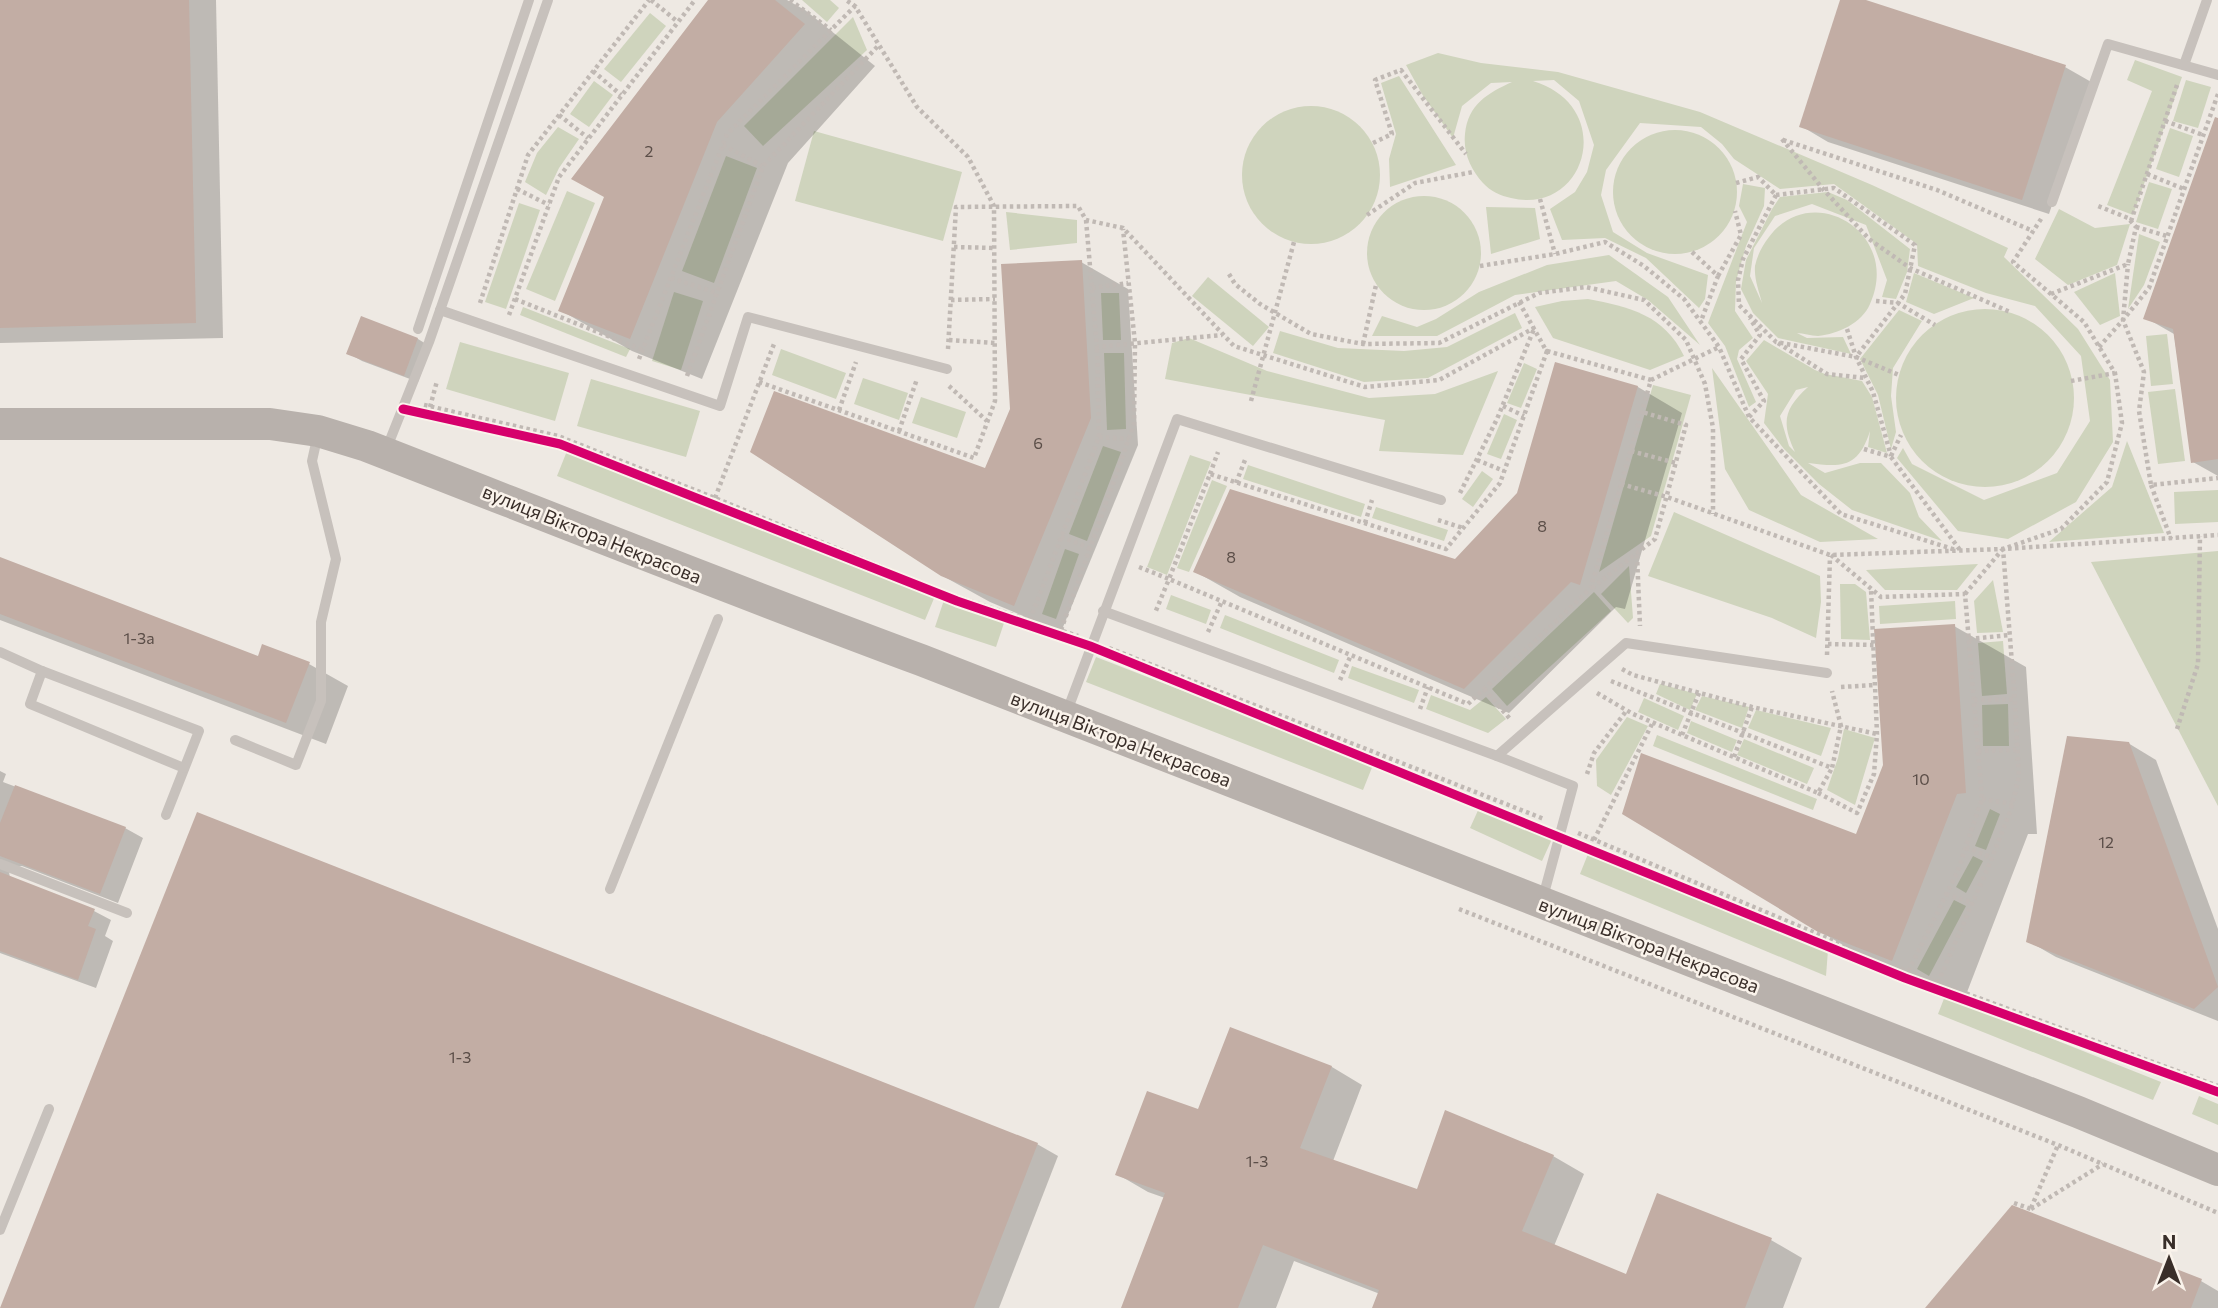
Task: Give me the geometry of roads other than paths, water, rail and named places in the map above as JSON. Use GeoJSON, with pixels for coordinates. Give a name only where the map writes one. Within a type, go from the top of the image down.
{"type":"FeatureCollection","features":[{"type":"Feature","properties":{"kind":"main road","name":"вулиця Віктора Некрасова"},"geometry":{"type":"LineString","coordinates":[[0,424],[270,424],[318,432],[385,453],[750,597],[1065,716],[2077,1112],[2218,1170]]}},
{"type":"Feature","properties":{"kind":"lane"},"geometry":{"type":"LineString","coordinates":[[418,329],[529,0]]}},
{"type":"Feature","properties":{"kind":"lane"},"geometry":{"type":"LineString","coordinates":[[385,453],[440,310],[548,0]]}},
{"type":"Feature","properties":{"kind":"lane"},"geometry":{"type":"LineString","coordinates":[[2184,65],[2207,0]]}},
{"type":"Feature","properties":{"kind":"lane"},"geometry":{"type":"LineString","coordinates":[[2052,202],[2108,44],[2218,75]]}},
{"type":"Feature","properties":{"kind":"lane"},"geometry":{"type":"LineString","coordinates":[[440,310],[720,406],[748,317],[947,369]]}},
{"type":"Feature","properties":{"kind":"lane"},"geometry":{"type":"LineString","coordinates":[[1065,716],[1177,419],[1441,499]]}},
{"type":"Feature","properties":{"kind":"lane"},"geometry":{"type":"LineString","coordinates":[[235,740],[296,765],[321,701],[321,622],[337,559],[312,460],[318,432]]}},
{"type":"Feature","properties":{"kind":"lane"},"geometry":{"type":"LineString","coordinates":[[1103,611],[1573,786],[1542,903]]}},
{"type":"Feature","properties":{"kind":"lane"},"geometry":{"type":"LineString","coordinates":[[610,889],[718,619]]}},
{"type":"Feature","properties":{"kind":"lane"},"geometry":{"type":"LineString","coordinates":[[1497,757],[1626,643],[1827,673]]}},
{"type":"Feature","properties":{"kind":"lane"},"geometry":{"type":"LineString","coordinates":[[0,652],[42,671],[199,731],[166,815]]}},
{"type":"Feature","properties":{"kind":"lane"},"geometry":{"type":"LineString","coordinates":[[42,671],[30,704],[184,768]]}},
{"type":"Feature","properties":{"kind":"lane"},"geometry":{"type":"LineString","coordinates":[[0,864],[127,912]]}},
{"type":"Feature","properties":{"kind":"lane"},"geometry":{"type":"LineString","coordinates":[[0,1230],[49,1110]]}}]}
